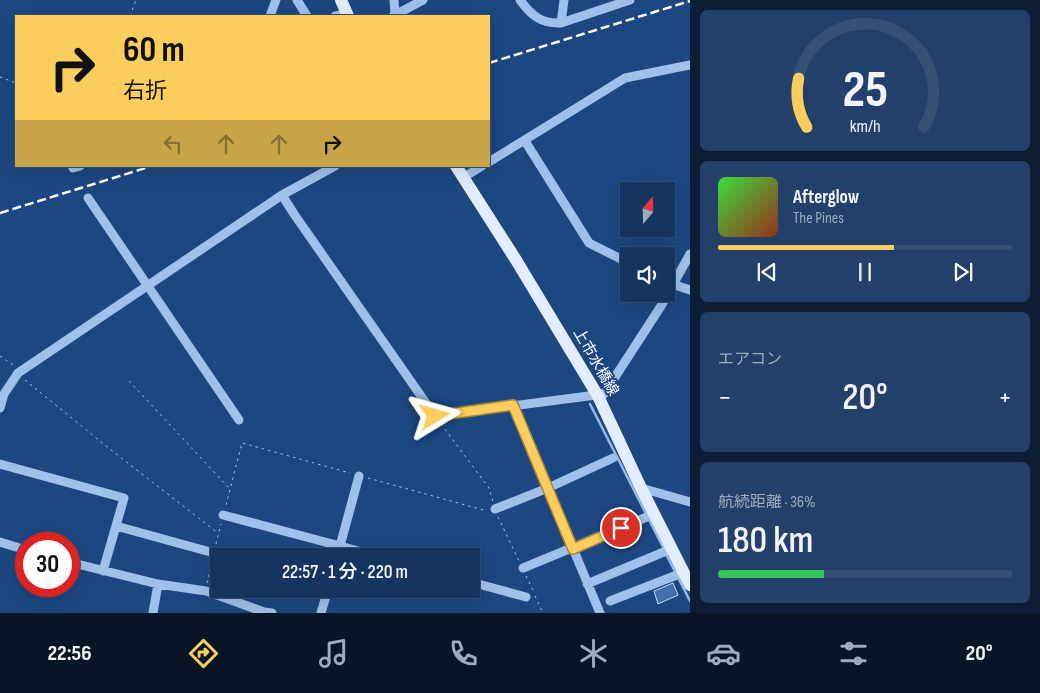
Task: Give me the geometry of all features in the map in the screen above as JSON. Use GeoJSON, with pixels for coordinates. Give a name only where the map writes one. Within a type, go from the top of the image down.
{"type":"FeatureCollection","features":[{"type":"Feature","properties":{"kind":"main road"},"geometry":{"type":"LineString","coordinates":[[341,0],[343,15]]}},
{"type":"Feature","properties":{"kind":"main road","name":"上市水橋線"},"geometry":{"type":"LineString","coordinates":[[457,167],[598,396],[682,573],[690,585]]}},
{"type":"Feature","properties":{"kind":"street"},"geometry":{"type":"LineString","coordinates":[[270,15],[276,0]]}},
{"type":"Feature","properties":{"kind":"street"},"geometry":{"type":"LineString","coordinates":[[297,0],[306,15]]}},
{"type":"Feature","properties":{"kind":"street"},"geometry":{"type":"LineString","coordinates":[[394,0],[394,15]]}},
{"type":"Feature","properties":{"kind":"street"},"geometry":{"type":"LineString","coordinates":[[396,15],[423,0]]}},
{"type":"Feature","properties":{"kind":"street"},"geometry":{"type":"LineString","coordinates":[[520,0],[537,18],[549,24],[561,23],[616,2],[630,0]]}},
{"type":"Feature","properties":{"kind":"street"},"geometry":{"type":"LineString","coordinates":[[561,23],[564,0]]}},
{"type":"Feature","properties":{"kind":"street"},"geometry":{"type":"LineString","coordinates":[[490,161],[625,78],[690,65]]}},
{"type":"Feature","properties":{"kind":"street"},"geometry":{"type":"LineString","coordinates":[[525,141],[589,243],[620,258]]}},
{"type":"Feature","properties":{"kind":"street"},"geometry":{"type":"LineString","coordinates":[[0,408],[4,394],[18,373],[282,195],[333,167]]}},
{"type":"Feature","properties":{"kind":"street"},"geometry":{"type":"LineString","coordinates":[[464,177],[480,167]]}},
{"type":"Feature","properties":{"kind":"street"},"geometry":{"type":"LineString","coordinates":[[282,195],[435,416],[604,394],[624,364],[658,302]]}},
{"type":"Feature","properties":{"kind":"street"},"geometry":{"type":"LineString","coordinates":[[88,198],[239,420]]}},
{"type":"Feature","properties":{"kind":"street"},"geometry":{"type":"LineString","coordinates":[[675,275],[690,254]]}},
{"type":"Feature","properties":{"kind":"street"},"geometry":{"type":"LineString","coordinates":[[675,285],[690,290]]}},
{"type":"Feature","properties":{"kind":"street"},"geometry":{"type":"LineString","coordinates":[[513,405],[600,613]]}},
{"type":"Feature","properties":{"kind":"street"},"geometry":{"type":"LineString","coordinates":[[495,509],[548,488],[614,458]]}},
{"type":"Feature","properties":{"kind":"street"},"geometry":{"type":"LineString","coordinates":[[0,464],[124,498],[103,572]]}},
{"type":"Feature","properties":{"kind":"street"},"geometry":{"type":"LineString","coordinates":[[340,546],[359,476]]}},
{"type":"Feature","properties":{"kind":"street"},"geometry":{"type":"LineString","coordinates":[[641,488],[690,501]]}},
{"type":"Feature","properties":{"kind":"street"},"geometry":{"type":"LineString","coordinates":[[523,568],[654,514]]}},
{"type":"Feature","properties":{"kind":"street"},"geometry":{"type":"LineString","coordinates":[[223,515],[347,548]]}},
{"type":"Feature","properties":{"kind":"street"},"geometry":{"type":"LineString","coordinates":[[116,526],[210,552]]}},
{"type":"Feature","properties":{"kind":"street"},"geometry":{"type":"LineString","coordinates":[[0,542],[15,547]]}},
{"type":"Feature","properties":{"kind":"street"},"geometry":{"type":"LineString","coordinates":[[587,584],[671,549]]}},
{"type":"Feature","properties":{"kind":"street"},"geometry":{"type":"LineString","coordinates":[[80,565],[158,584],[206,591],[267,613]]}},
{"type":"Feature","properties":{"kind":"street"},"geometry":{"type":"LineString","coordinates":[[610,601],[682,573]]}},
{"type":"Feature","properties":{"kind":"street"},"geometry":{"type":"LineString","coordinates":[[152,613],[158,584]]}},
{"type":"Feature","properties":{"kind":"street"},"geometry":{"type":"LineString","coordinates":[[480,584],[526,597]]}},
{"type":"Feature","properties":{"kind":"street"},"geometry":{"type":"LineString","coordinates":[[321,613],[325,598]]}},
{"type":"Feature","properties":{"kind":"path"},"geometry":{"type":"LineString","coordinates":[[130,15],[136,0]]}},
{"type":"Feature","properties":{"kind":"path"},"geometry":{"type":"LineString","coordinates":[[0,77],[15,83]]}},
{"type":"Feature","properties":{"kind":"path"},"geometry":{"type":"LineString","coordinates":[[0,356],[110,450],[218,534]]}},
{"type":"Feature","properties":{"kind":"path"},"geometry":{"type":"LineString","coordinates":[[129,381],[230,489]]}},
{"type":"Feature","properties":{"kind":"path"},"geometry":{"type":"LineString","coordinates":[[215,548],[242,443],[488,511],[495,509],[489,488],[435,416]]}},
{"type":"Feature","properties":{"kind":"path"},"geometry":{"type":"LineString","coordinates":[[206,591],[210,572]]}},
{"type":"Feature","properties":{"kind":"building"},"geometry":{"type":"Polygon","coordinates":[[[673,583],[678,595],[658,604],[654,591],[673,583]]]}},
{"type":"Feature","properties":{"kind":"waterway"},"geometry":{"type":"LineString","coordinates":[[590,404],[664,549]]}},
{"type":"Feature","properties":{"kind":"waterway"},"geometry":{"type":"LineString","coordinates":[[666,554],[690,601]]}},
{"type":"Feature","properties":{"kind":"railway"},"geometry":{"type":"LineString","coordinates":[[490,63],[690,1]]}},
{"type":"Feature","properties":{"kind":"railway"},"geometry":{"type":"LineString","coordinates":[[0,213],[149,167]]}},
{"type":"Feature","properties":{"kind":"route"},"geometry":{"type":"LineString","coordinates":[[435,416],[513,405],[573,549],[621,528]]}}]}
